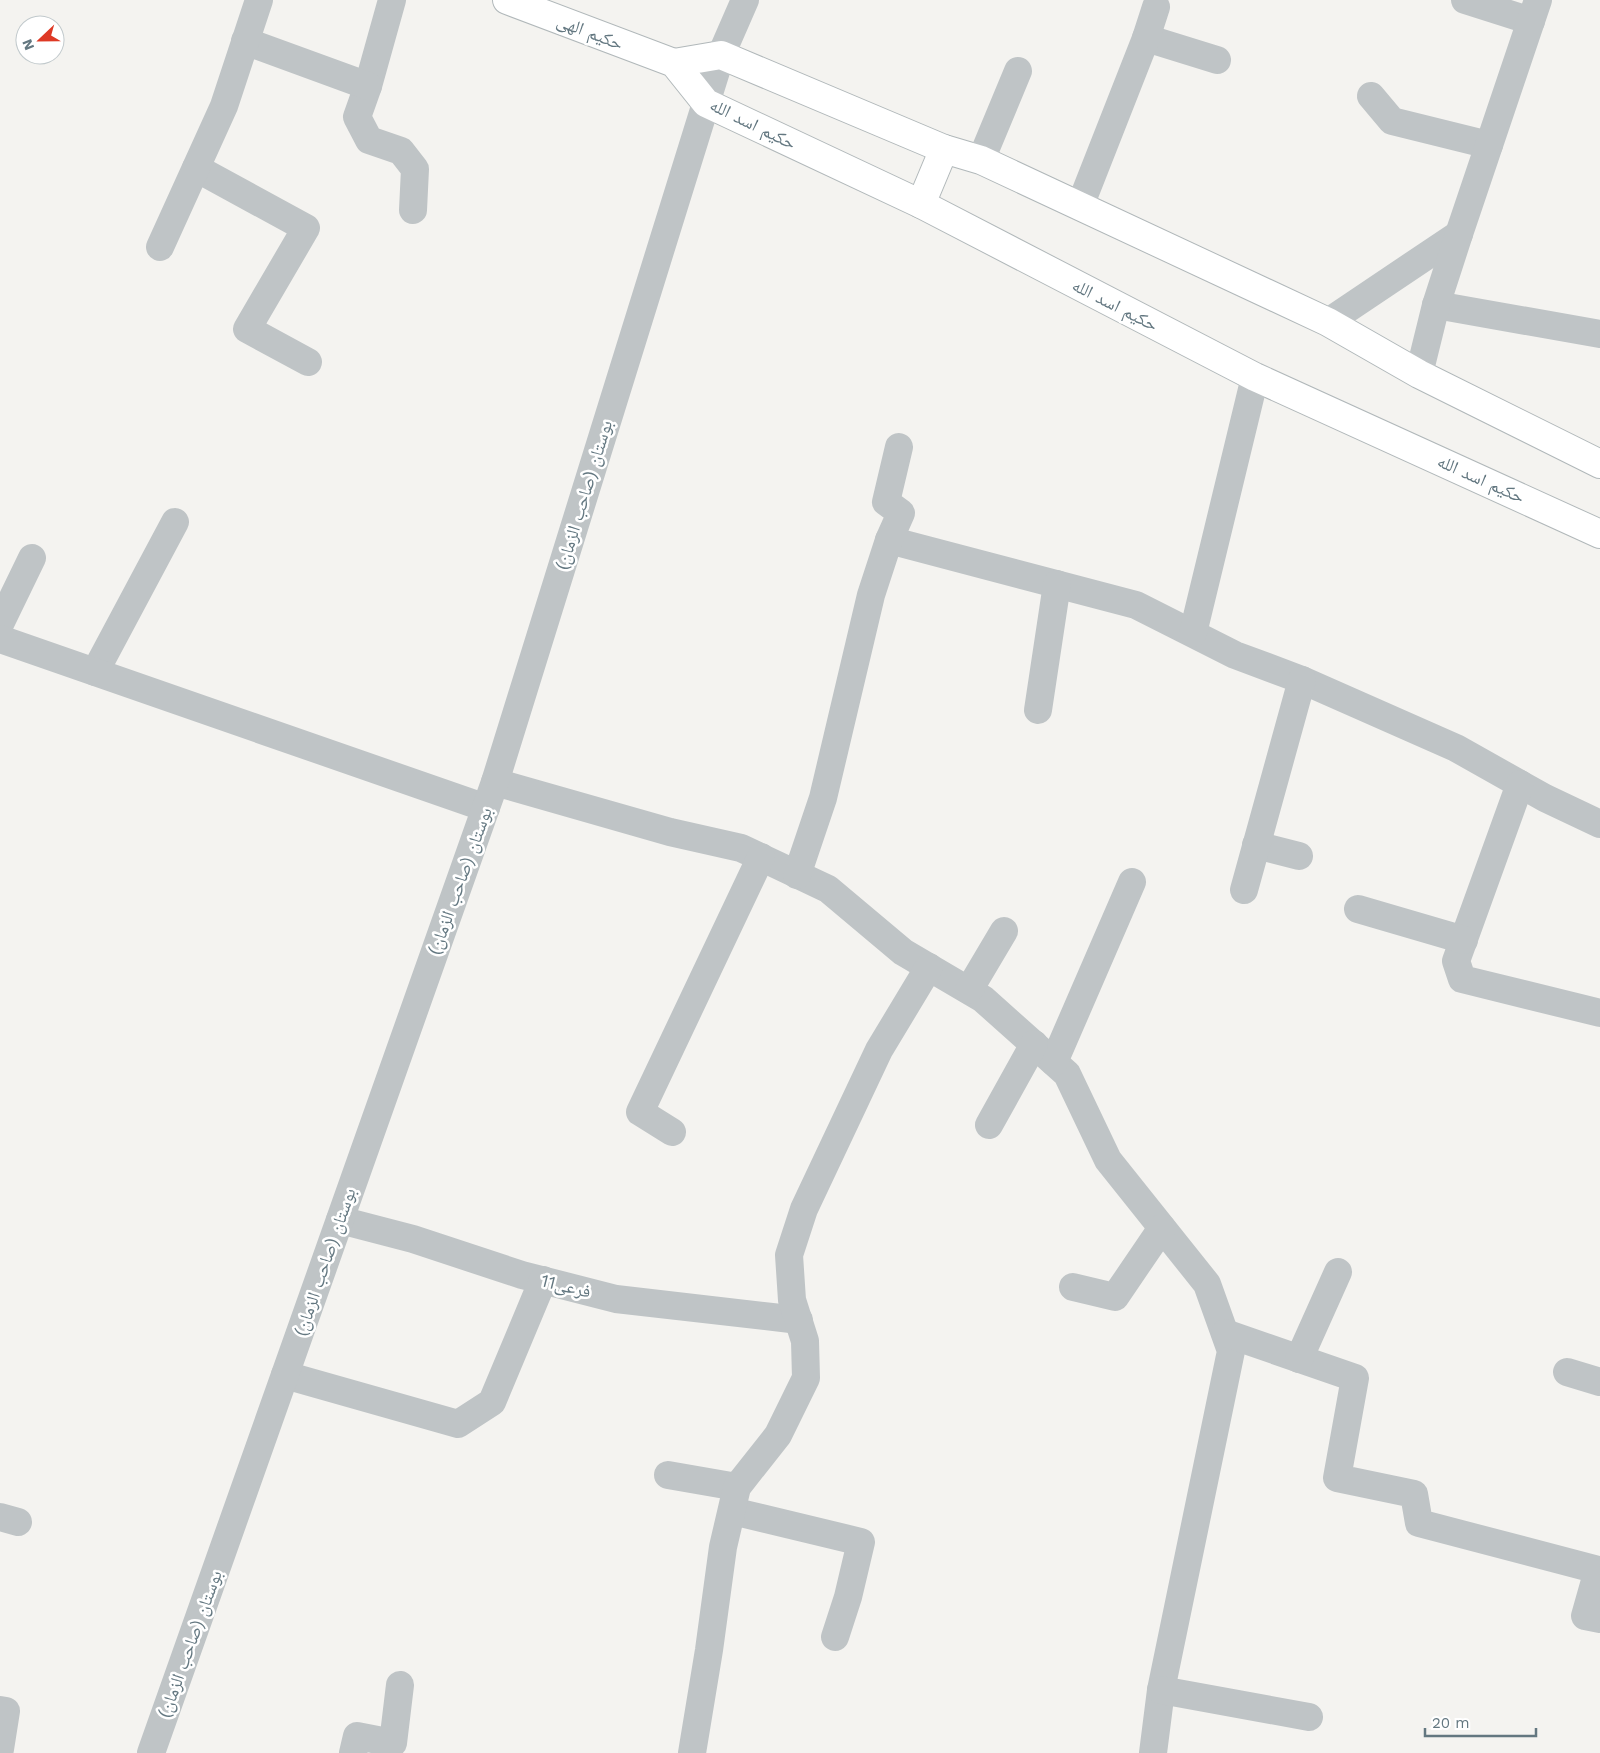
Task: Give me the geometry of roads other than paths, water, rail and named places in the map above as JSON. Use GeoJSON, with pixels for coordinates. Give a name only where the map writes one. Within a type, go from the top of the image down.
{"type":"FeatureCollection","features":[{"type":"Feature","properties":{"kind":"main road","name":"حکیم الهی"},"geometry":{"type":"LineString","coordinates":[[507,0],[674,63]]}},
{"type":"Feature","properties":{"kind":"main road"},"geometry":{"type":"LineString","coordinates":[[674,63],[721,55],[944,149],[981,160],[1328,322],[1419,374],[1600,464]]}},
{"type":"Feature","properties":{"kind":"main road","name":"حکیم اسد الله"},"geometry":{"type":"LineString","coordinates":[[674,63],[706,103],[921,204],[1255,377],[1600,534]]}},
{"type":"Feature","properties":{"kind":"main road"},"geometry":{"type":"LineString","coordinates":[[921,204],[944,149]]}},
{"type":"Feature","properties":{"kind":"street"},"geometry":{"type":"LineString","coordinates":[[160,247],[224,106],[259,0]]}},
{"type":"Feature","properties":{"kind":"street"},"geometry":{"type":"LineString","coordinates":[[392,0],[368,86],[357,117],[369,140],[401,151],[415,169],[413,210]]}},
{"type":"Feature","properties":{"kind":"street","name":"بوستان (صاحب الزمان)"},"geometry":{"type":"LineString","coordinates":[[151,1753],[495,782],[721,55],[745,0]]}},
{"type":"Feature","properties":{"kind":"street"},"geometry":{"type":"LineString","coordinates":[[1419,374],[1436,306],[1458,234],[1534,11],[1465,0]]}},
{"type":"Feature","properties":{"kind":"street"},"geometry":{"type":"LineString","coordinates":[[1080,206],[1146,38],[1156,7]]}},
{"type":"Feature","properties":{"kind":"street"},"geometry":{"type":"LineString","coordinates":[[1146,38],[1218,60]]}},
{"type":"Feature","properties":{"kind":"street"},"geometry":{"type":"LineString","coordinates":[[245,41],[368,86]]}},
{"type":"Feature","properties":{"kind":"street"},"geometry":{"type":"LineString","coordinates":[[981,160],[1018,71]]}},
{"type":"Feature","properties":{"kind":"street"},"geometry":{"type":"LineString","coordinates":[[1371,96],[1392,120],[1488,145]]}},
{"type":"Feature","properties":{"kind":"street"},"geometry":{"type":"LineString","coordinates":[[196,168],[306,228],[247,329],[308,362]]}},
{"type":"Feature","properties":{"kind":"street"},"geometry":{"type":"LineString","coordinates":[[1328,322],[1458,234]]}},
{"type":"Feature","properties":{"kind":"street"},"geometry":{"type":"LineString","coordinates":[[1436,306],[1600,334]]}},
{"type":"Feature","properties":{"kind":"street"},"geometry":{"type":"LineString","coordinates":[[1193,632],[1255,377]]}},
{"type":"Feature","properties":{"kind":"street"},"geometry":{"type":"LineString","coordinates":[[797,875],[823,798],[871,595],[889,540],[901,513],[886,502],[899,447]]}},
{"type":"Feature","properties":{"kind":"street"},"geometry":{"type":"LineString","coordinates":[[95,672],[175,522]]}},
{"type":"Feature","properties":{"kind":"street"},"geometry":{"type":"LineString","coordinates":[[889,540],[1136,605],[1193,632],[1235,655],[1302,680],[1456,748],[1520,784],[1600,824]]}},
{"type":"Feature","properties":{"kind":"street"},"geometry":{"type":"LineString","coordinates":[[0,624],[32,558]]}},
{"type":"Feature","properties":{"kind":"street"},"geometry":{"type":"LineString","coordinates":[[1038,710],[1057,584]]}},
{"type":"Feature","properties":{"kind":"street"},"geometry":{"type":"LineString","coordinates":[[0,639],[486,808]]}},
{"type":"Feature","properties":{"kind":"street"},"geometry":{"type":"LineString","coordinates":[[1244,890],[1302,680]]}},
{"type":"Feature","properties":{"kind":"street"},"geometry":{"type":"LineString","coordinates":[[495,782],[670,832],[741,848],[828,889],[903,952],[983,998],[1067,1074],[1108,1160],[1207,1284],[1231,1351],[1161,1690],[1153,1753]]}},
{"type":"Feature","properties":{"kind":"street"},"geometry":{"type":"LineString","coordinates":[[1520,784],[1456,961],[1462,979],[1600,1013]]}},
{"type":"Feature","properties":{"kind":"street"},"geometry":{"type":"LineString","coordinates":[[1256,845],[1299,856]]}},
{"type":"Feature","properties":{"kind":"street"},"geometry":{"type":"LineString","coordinates":[[672,1132],[640,1112],[761,857]]}},
{"type":"Feature","properties":{"kind":"street"},"geometry":{"type":"LineString","coordinates":[[989,1125],[1044,1053],[1132,882]]}},
{"type":"Feature","properties":{"kind":"street"},"geometry":{"type":"LineString","coordinates":[[1358,909],[1464,940]]}},
{"type":"Feature","properties":{"kind":"street"},"geometry":{"type":"LineString","coordinates":[[969,990],[1004,931]]}},
{"type":"Feature","properties":{"kind":"street"},"geometry":{"type":"LineString","coordinates":[[692,1753],[723,1547],[735,1499],[778,1435],[806,1378],[805,1341],[792,1300],[789,1256],[804,1209],[879,1050],[929,967]]}},
{"type":"Feature","properties":{"kind":"street","name":"فرعی11"},"geometry":{"type":"LineString","coordinates":[[340,1220],[412,1239],[522,1275],[616,1299],[799,1320]]}},
{"type":"Feature","properties":{"kind":"street"},"geometry":{"type":"LineString","coordinates":[[1073,1287],[1115,1297],[1162,1228]]}},
{"type":"Feature","properties":{"kind":"street"},"geometry":{"type":"LineString","coordinates":[[1299,1358],[1338,1272]]}},
{"type":"Feature","properties":{"kind":"street"},"geometry":{"type":"LineString","coordinates":[[285,1375],[458,1424],[492,1402],[543,1280]]}},
{"type":"Feature","properties":{"kind":"street"},"geometry":{"type":"LineString","coordinates":[[1224,1333],[1355,1378],[1337,1478],[1414,1494],[1419,1524],[1598,1570],[1585,1616],[1600,1619]]}},
{"type":"Feature","properties":{"kind":"street"},"geometry":{"type":"LineString","coordinates":[[1567,1372],[1600,1382]]}},
{"type":"Feature","properties":{"kind":"street"},"geometry":{"type":"LineString","coordinates":[[668,1475],[861,1542],[848,1597],[834,1637]]}},
{"type":"Feature","properties":{"kind":"street"},"geometry":{"type":"LineString","coordinates":[[353,1753],[357,1736],[393,1743],[400,1685]]}},
{"type":"Feature","properties":{"kind":"street"},"geometry":{"type":"LineString","coordinates":[[1161,1690],[1308,1717]]}},
{"type":"Feature","properties":{"kind":"street"},"geometry":{"type":"LineString","coordinates":[[0,1710],[6,1711],[0,1749]]}}]}
